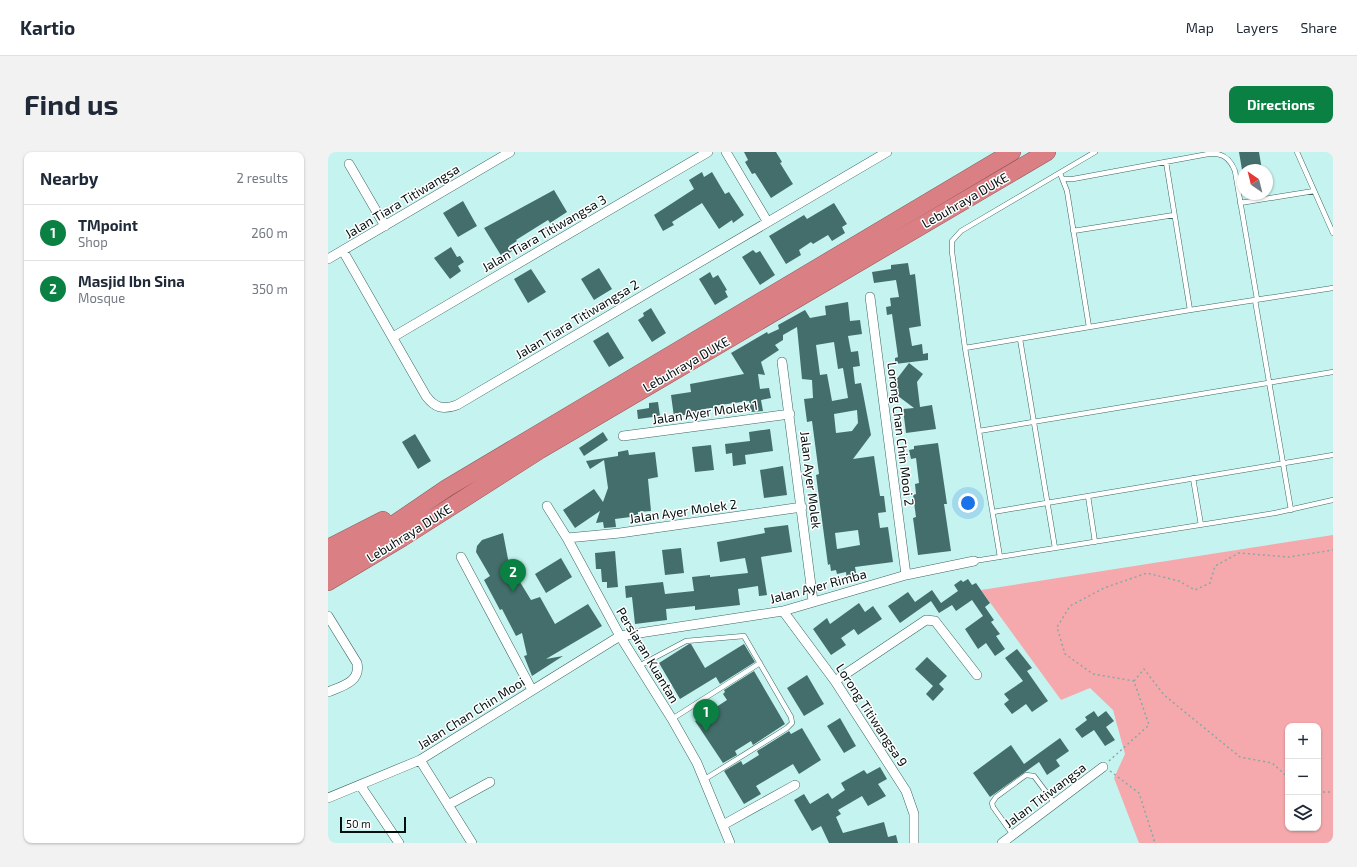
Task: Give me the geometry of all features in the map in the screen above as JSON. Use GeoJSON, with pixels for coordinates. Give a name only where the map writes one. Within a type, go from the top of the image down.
{"type":"FeatureCollection","features":[{"type":"Feature","properties":{"kind":"highway","name":"Lebuhraya DUKE"},"geometry":{"type":"LineString","coordinates":[[328,564],[372,539],[448,488],[1012,152]]}},
{"type":"Feature","properties":{"kind":"highway","name":"Lebuhraya DUKE"},"geometry":{"type":"LineString","coordinates":[[328,582],[540,450],[1047,152]]}},
{"type":"Feature","properties":{"kind":"highway"},"geometry":{"type":"LineString","coordinates":[[328,548],[448,488]]}},
{"type":"Feature","properties":{"kind":"street","name":"Jalan Tiara Titiwangsa 3"},"geometry":{"type":"LineString","coordinates":[[393,337],[708,152]]}},
{"type":"Feature","properties":{"kind":"street"},"geometry":{"type":"LineString","coordinates":[[726,152],[767,222]]}},
{"type":"Feature","properties":{"kind":"street","name":"Jalan Tiara Titiwangsa 2"},"geometry":{"type":"LineString","coordinates":[[343,251],[429,399],[439,408],[447,408],[457,405],[887,152]]}},
{"type":"Feature","properties":{"kind":"street","name":"Jalan Tiara Titiwangsa"},"geometry":{"type":"LineString","coordinates":[[328,259],[506,153]]}},
{"type":"Feature","properties":{"kind":"street"},"geometry":{"type":"LineString","coordinates":[[350,164],[385,226]]}},
{"type":"Feature","properties":{"kind":"street","name":"Lorong Chan Chin Mooi 2"},"geometry":{"type":"LineString","coordinates":[[870,297],[906,575]]}},
{"type":"Feature","properties":{"kind":"street","name":"Jalan Ayer Molek"},"geometry":{"type":"LineString","coordinates":[[782,362],[790,414],[813,601]]}},
{"type":"Feature","properties":{"kind":"street","name":"Jalan Ayer Molek 1"},"geometry":{"type":"LineString","coordinates":[[623,436],[790,414]]}},
{"type":"Feature","properties":{"kind":"street","name":"Persiaran Kuantan"},"geometry":{"type":"LineString","coordinates":[[547,506],[567,538],[620,636],[672,719],[705,779],[730,843]]}},
{"type":"Feature","properties":{"kind":"street","name":"Jalan Ayer Molek 2"},"geometry":{"type":"LineString","coordinates":[[567,538],[620,533],[802,507]]}},
{"type":"Feature","properties":{"kind":"street"},"geometry":{"type":"LineString","coordinates":[[461,557],[532,690]]}},
{"type":"Feature","properties":{"kind":"street","name":"Jalan Ayer Rimba"},"geometry":{"type":"LineString","coordinates":[[620,636],[783,611],[906,575],[974,561]]}},
{"type":"Feature","properties":{"kind":"street","name":"Lorong Titiwangsa 9"},"geometry":{"type":"LineString","coordinates":[[783,611],[835,681],[906,791],[914,814],[914,843]]}},
{"type":"Feature","properties":{"kind":"street"},"geometry":{"type":"LineString","coordinates":[[328,616],[357,663],[359,670],[354,680],[328,692]]}},
{"type":"Feature","properties":{"kind":"street"},"geometry":{"type":"LineString","coordinates":[[835,681],[926,620],[935,621],[977,675]]}},
{"type":"Feature","properties":{"kind":"street","name":"Jalan Chan Chin Mooi"},"geometry":{"type":"LineString","coordinates":[[328,798],[420,760],[620,636]]}},
{"type":"Feature","properties":{"kind":"street"},"geometry":{"type":"LineString","coordinates":[[420,760],[472,843]]}},
{"type":"Feature","properties":{"kind":"street","name":"Jalan Titiwangsa"},"geometry":{"type":"LineString","coordinates":[[1002,843],[1103,767]]}},
{"type":"Feature","properties":{"kind":"street"},"geometry":{"type":"LineString","coordinates":[[448,805],[490,782]]}},
{"type":"Feature","properties":{"kind":"street"},"geometry":{"type":"LineString","coordinates":[[360,785],[399,843]]}},
{"type":"Feature","properties":{"kind":"street"},"geometry":{"type":"LineString","coordinates":[[723,825],[795,785]]}},
{"type":"Feature","properties":{"kind":"lane"},"geometry":{"type":"LineString","coordinates":[[1000,557],[965,348],[952,252],[952,241],[961,231],[1095,152]]}},
{"type":"Feature","properties":{"kind":"lane"},"geometry":{"type":"LineString","coordinates":[[1297,152],[1333,233]]}},
{"type":"Feature","properties":{"kind":"lane"},"geometry":{"type":"LineString","coordinates":[[1063,179],[1073,179],[1217,153],[1226,157],[1235,171],[1291,510]]}},
{"type":"Feature","properties":{"kind":"lane"},"geometry":{"type":"LineString","coordinates":[[1166,162],[1190,310]]}},
{"type":"Feature","properties":{"kind":"lane"},"geometry":{"type":"LineString","coordinates":[[1060,173],[1063,179],[1073,231],[1089,327]]}},
{"type":"Feature","properties":{"kind":"lane"},"geometry":{"type":"LineString","coordinates":[[1240,203],[1314,191]]}},
{"type":"Feature","properties":{"kind":"lane"},"geometry":{"type":"LineString","coordinates":[[1073,231],[1174,215]]}},
{"type":"Feature","properties":{"kind":"lane"},"geometry":{"type":"LineString","coordinates":[[965,348],[1190,310],[1333,288]]}},
{"type":"Feature","properties":{"kind":"lane"},"geometry":{"type":"LineString","coordinates":[[1020,339],[1055,548]]}},
{"type":"Feature","properties":{"kind":"lane"},"geometry":{"type":"LineString","coordinates":[[979,431],[1333,372]]}},
{"type":"Feature","properties":{"kind":"lane"},"geometry":{"type":"LineString","coordinates":[[992,512],[1333,455]]}},
{"type":"Feature","properties":{"kind":"lane"},"geometry":{"type":"LineString","coordinates":[[1193,478],[1201,525]]}},
{"type":"Feature","properties":{"kind":"lane"},"geometry":{"type":"LineString","coordinates":[[1088,496],[1095,542]]}},
{"type":"Feature","properties":{"kind":"lane"},"geometry":{"type":"LineString","coordinates":[[974,561],[1291,510],[1333,500]]}},
{"type":"Feature","properties":{"kind":"lane"},"geometry":{"type":"LineString","coordinates":[[639,666],[686,641],[744,636],[760,663],[791,717],[792,723],[787,728],[705,779]]}},
{"type":"Feature","properties":{"kind":"lane"},"geometry":{"type":"LineString","coordinates":[[672,719],[760,663]]}},
{"type":"Feature","properties":{"kind":"lane"},"geometry":{"type":"LineString","coordinates":[[1014,835],[992,803],[996,797],[1026,774],[1034,776],[1055,804]]}},
{"type":"Feature","properties":{"kind":"path"},"geometry":{"type":"LineString","coordinates":[[1134,681],[1093,674],[1065,654],[1057,627],[1070,606],[1104,588],[1147,573],[1179,581],[1196,590],[1210,583],[1215,566],[1239,553],[1289,557],[1333,550]]}},
{"type":"Feature","properties":{"kind":"path"},"geometry":{"type":"LineString","coordinates":[[1134,681],[1144,669],[1164,695],[1240,757],[1272,763],[1285,774]]}},
{"type":"Feature","properties":{"kind":"path"},"geometry":{"type":"LineString","coordinates":[[1134,681],[1149,725],[1103,767],[1118,776],[1139,793],[1155,843]]}},
{"type":"Feature","properties":{"kind":"path"},"geometry":{"type":"LineString","coordinates":[[1321,792],[1333,792]]}},
{"type":"Feature","properties":{"kind":"shaded area"},"geometry":{"type":"Polygon","coordinates":[[[1333,535],[1333,843],[1139,843],[1114,778],[1125,754],[1113,710],[1090,688],[1061,700],[981,590],[1333,535]]]}},
{"type":"Feature","properties":{"kind":"building"},"geometry":{"type":"Polygon","coordinates":[[[744,152],[776,152],[782,162],[780,163],[793,184],[771,198],[755,173],[752,174],[745,162],[748,160],[744,152]]]}},
{"type":"Feature","properties":{"kind":"building"},"geometry":{"type":"Polygon","coordinates":[[[1239,152],[1259,152],[1261,164],[1241,164],[1239,152]]]}},
{"type":"Feature","properties":{"kind":"building"},"geometry":{"type":"Polygon","coordinates":[[[702,172],[704,177],[712,172],[725,194],[729,192],[744,215],[733,223],[732,220],[719,229],[702,203],[672,222],[674,225],[663,231],[654,215],[694,189],[689,180],[702,172]]]}},
{"type":"Feature","properties":{"kind":"building"},"geometry":{"type":"Polygon","coordinates":[[[554,190],[567,212],[550,223],[548,220],[516,240],[517,241],[509,246],[512,251],[502,257],[484,228],[554,190]]]}},
{"type":"Feature","properties":{"kind":"building"},"geometry":{"type":"Polygon","coordinates":[[[463,201],[477,226],[458,237],[443,213],[463,201]]]}},
{"type":"Feature","properties":{"kind":"building"},"geometry":{"type":"Polygon","coordinates":[[[834,203],[847,224],[842,227],[845,233],[832,241],[828,235],[813,244],[811,242],[799,250],[801,255],[786,264],[769,236],[804,215],[807,219],[834,203]]]}},
{"type":"Feature","properties":{"kind":"building"},"geometry":{"type":"Polygon","coordinates":[[[451,247],[457,257],[460,256],[464,262],[458,266],[461,271],[450,279],[434,258],[451,247]]]}},
{"type":"Feature","properties":{"kind":"building"},"geometry":{"type":"Polygon","coordinates":[[[753,250],[756,253],[760,251],[775,275],[760,285],[742,257],[753,250]]]}},
{"type":"Feature","properties":{"kind":"building"},"geometry":{"type":"Polygon","coordinates":[[[908,263],[910,275],[915,274],[921,326],[909,328],[912,346],[922,344],[923,354],[928,353],[928,360],[895,364],[895,358],[898,357],[892,314],[887,315],[886,307],[891,306],[890,298],[899,297],[896,280],[874,283],[872,272],[891,269],[891,265],[908,263]]]}},
{"type":"Feature","properties":{"kind":"building"},"geometry":{"type":"Polygon","coordinates":[[[599,268],[612,289],[594,300],[581,279],[599,268]]]}},
{"type":"Feature","properties":{"kind":"building"},"geometry":{"type":"Polygon","coordinates":[[[531,269],[546,292],[528,303],[514,279],[531,269]]]}},
{"type":"Feature","properties":{"kind":"building"},"geometry":{"type":"Polygon","coordinates":[[[710,272],[713,278],[718,275],[727,290],[725,291],[728,297],[715,305],[699,279],[710,272]]]}},
{"type":"Feature","properties":{"kind":"building"},"geometry":{"type":"Polygon","coordinates":[[[848,302],[850,321],[860,320],[862,334],[848,336],[851,352],[858,351],[860,366],[853,367],[855,384],[861,383],[871,435],[853,459],[874,456],[880,496],[884,496],[886,512],[878,513],[880,528],[888,527],[893,562],[855,567],[857,578],[847,580],[846,572],[837,574],[836,570],[831,571],[830,564],[828,565],[816,475],[819,474],[812,421],[807,422],[804,399],[813,398],[812,380],[802,379],[797,327],[783,335],[783,340],[775,345],[779,350],[761,362],[765,375],[758,374],[760,389],[769,388],[771,398],[761,400],[763,411],[751,412],[749,401],[713,406],[713,408],[704,409],[704,411],[674,417],[671,395],[691,392],[690,384],[744,374],[731,353],[767,332],[768,334],[779,329],[778,325],[805,310],[810,318],[826,315],[825,306],[848,302]],[[834,342],[816,345],[820,375],[827,374],[832,401],[848,398],[843,368],[838,369],[834,342]],[[857,410],[834,414],[836,433],[852,431],[858,423],[857,410]],[[858,530],[835,533],[837,549],[860,545],[858,530]]]}},
{"type":"Feature","properties":{"kind":"building"},"geometry":{"type":"Polygon","coordinates":[[[651,308],[666,333],[652,342],[638,320],[644,316],[643,313],[651,308]]]}},
{"type":"Feature","properties":{"kind":"building"},"geometry":{"type":"Polygon","coordinates":[[[608,332],[624,358],[609,367],[593,341],[608,332]]]}},
{"type":"Feature","properties":{"kind":"building"},"geometry":{"type":"Polygon","coordinates":[[[909,363],[923,374],[917,382],[920,407],[932,405],[936,429],[906,433],[903,409],[914,408],[894,393],[893,384],[909,363]]]}},
{"type":"Feature","properties":{"kind":"building"},"geometry":{"type":"Polygon","coordinates":[[[658,402],[660,416],[638,419],[637,410],[649,408],[649,403],[658,402]]]}},
{"type":"Feature","properties":{"kind":"building"},"geometry":{"type":"Polygon","coordinates":[[[770,429],[773,451],[745,455],[746,464],[733,466],[732,453],[726,454],[725,444],[750,441],[749,432],[770,429]]]}},
{"type":"Feature","properties":{"kind":"building"},"geometry":{"type":"Polygon","coordinates":[[[603,432],[608,440],[584,456],[579,448],[603,432]]]}},
{"type":"Feature","properties":{"kind":"building"},"geometry":{"type":"Polygon","coordinates":[[[415,434],[431,461],[418,469],[402,442],[415,434]]]}},
{"type":"Feature","properties":{"kind":"building"},"geometry":{"type":"Polygon","coordinates":[[[938,443],[947,504],[944,504],[951,551],[918,555],[913,518],[916,517],[913,495],[916,494],[915,484],[919,483],[916,458],[911,459],[909,450],[914,449],[914,446],[938,443]]]}},
{"type":"Feature","properties":{"kind":"building"},"geometry":{"type":"Polygon","coordinates":[[[711,445],[714,470],[695,472],[692,447],[711,445]]]}},
{"type":"Feature","properties":{"kind":"building"},"geometry":{"type":"Polygon","coordinates":[[[628,450],[629,455],[655,452],[658,477],[648,479],[651,511],[638,512],[638,516],[615,519],[616,527],[604,528],[603,522],[596,523],[600,511],[575,528],[563,510],[594,489],[603,502],[608,488],[604,460],[590,469],[586,461],[618,456],[618,452],[628,450]]]}},
{"type":"Feature","properties":{"kind":"building"},"geometry":{"type":"Polygon","coordinates":[[[783,466],[787,495],[764,498],[760,470],[783,466]]]}},
{"type":"Feature","properties":{"kind":"building"},"geometry":{"type":"Polygon","coordinates":[[[788,525],[792,552],[761,557],[767,595],[759,596],[758,586],[738,589],[740,605],[695,610],[695,606],[666,609],[667,620],[635,624],[632,597],[626,598],[625,586],[663,582],[665,594],[694,591],[692,577],[710,575],[710,577],[748,573],[745,558],[720,562],[717,542],[765,533],[764,528],[788,525]]]}},
{"type":"Feature","properties":{"kind":"building"},"geometry":{"type":"Polygon","coordinates":[[[503,533],[508,559],[521,580],[520,582],[531,600],[540,597],[555,624],[588,604],[602,626],[546,659],[563,656],[532,676],[524,656],[527,655],[522,633],[516,636],[502,609],[500,610],[484,580],[490,576],[476,552],[477,546],[482,540],[503,533]]]}},
{"type":"Feature","properties":{"kind":"building"},"geometry":{"type":"Polygon","coordinates":[[[681,548],[684,573],[665,575],[662,550],[681,548]]]}},
{"type":"Feature","properties":{"kind":"building"},"geometry":{"type":"Polygon","coordinates":[[[615,551],[618,587],[607,588],[607,582],[602,582],[601,569],[596,569],[595,553],[615,551]]]}},
{"type":"Feature","properties":{"kind":"building"},"geometry":{"type":"Polygon","coordinates":[[[561,558],[572,577],[546,593],[535,574],[561,558]]]}},
{"type":"Feature","properties":{"kind":"building"},"geometry":{"type":"Polygon","coordinates":[[[968,579],[972,585],[976,583],[990,603],[985,607],[994,620],[991,622],[1000,634],[996,636],[1005,649],[995,656],[986,643],[978,649],[965,629],[983,616],[972,600],[956,611],[952,605],[939,613],[931,601],[900,623],[888,606],[908,592],[915,602],[932,590],[941,603],[958,591],[954,585],[961,580],[963,582],[968,579]]]}},
{"type":"Feature","properties":{"kind":"building"},"geometry":{"type":"Polygon","coordinates":[[[859,603],[865,612],[873,606],[882,619],[858,635],[854,629],[841,638],[846,645],[831,655],[813,629],[827,618],[830,624],[859,603]]]}},
{"type":"Feature","properties":{"kind":"building"},"geometry":{"type":"Polygon","coordinates":[[[691,644],[705,668],[744,644],[755,662],[720,684],[716,677],[680,699],[659,663],[691,644]]]}},
{"type":"Feature","properties":{"kind":"building"},"geometry":{"type":"Polygon","coordinates":[[[1017,649],[1032,668],[1027,671],[1048,701],[1032,712],[1026,704],[1012,714],[1004,704],[1009,700],[1004,694],[1023,681],[1005,658],[1017,649]]]}},
{"type":"Feature","properties":{"kind":"building"},"geometry":{"type":"Polygon","coordinates":[[[927,657],[947,676],[939,684],[944,689],[933,701],[926,694],[933,686],[915,669],[927,657]]]}},
{"type":"Feature","properties":{"kind":"building"},"geometry":{"type":"Polygon","coordinates":[[[754,671],[785,724],[753,745],[751,741],[735,751],[737,755],[723,763],[695,721],[727,700],[723,694],[725,692],[724,690],[754,671]]]}},
{"type":"Feature","properties":{"kind":"building"},"geometry":{"type":"Polygon","coordinates":[[[807,675],[824,704],[804,716],[787,688],[807,675]]]}},
{"type":"Feature","properties":{"kind":"building"},"geometry":{"type":"Polygon","coordinates":[[[1094,711],[1098,717],[1106,711],[1114,721],[1106,727],[1115,740],[1105,746],[1094,730],[1082,738],[1075,729],[1087,720],[1085,717],[1094,711]]]}},
{"type":"Feature","properties":{"kind":"building"},"geometry":{"type":"Polygon","coordinates":[[[840,718],[856,746],[844,753],[827,726],[840,718]]]}},
{"type":"Feature","properties":{"kind":"building"},"geometry":{"type":"Polygon","coordinates":[[[802,728],[821,760],[799,774],[793,764],[756,786],[761,794],[744,804],[724,771],[741,761],[743,765],[759,755],[757,751],[789,731],[791,734],[802,728]]]}},
{"type":"Feature","properties":{"kind":"building"},"geometry":{"type":"Polygon","coordinates":[[[1060,738],[1069,751],[1056,760],[1060,766],[1047,775],[1039,762],[990,797],[973,773],[1011,745],[1024,764],[1060,738]]]}},
{"type":"Feature","properties":{"kind":"building"},"geometry":{"type":"Polygon","coordinates":[[[880,767],[887,779],[878,784],[886,796],[868,806],[862,796],[838,810],[841,814],[836,817],[843,833],[884,822],[888,837],[896,835],[898,843],[829,843],[821,826],[812,831],[794,800],[804,794],[810,804],[828,793],[832,799],[845,790],[841,783],[864,770],[867,774],[880,767]]]}},
{"type":"Feature","properties":{"kind":"place","name":"Masjid Ibn Sina"},"geometry":{"type":"Point","coordinates":[513,592]}},
{"type":"Feature","properties":{"kind":"place","name":"TMpoint"},"geometry":{"type":"Point","coordinates":[706,732]}}]}
